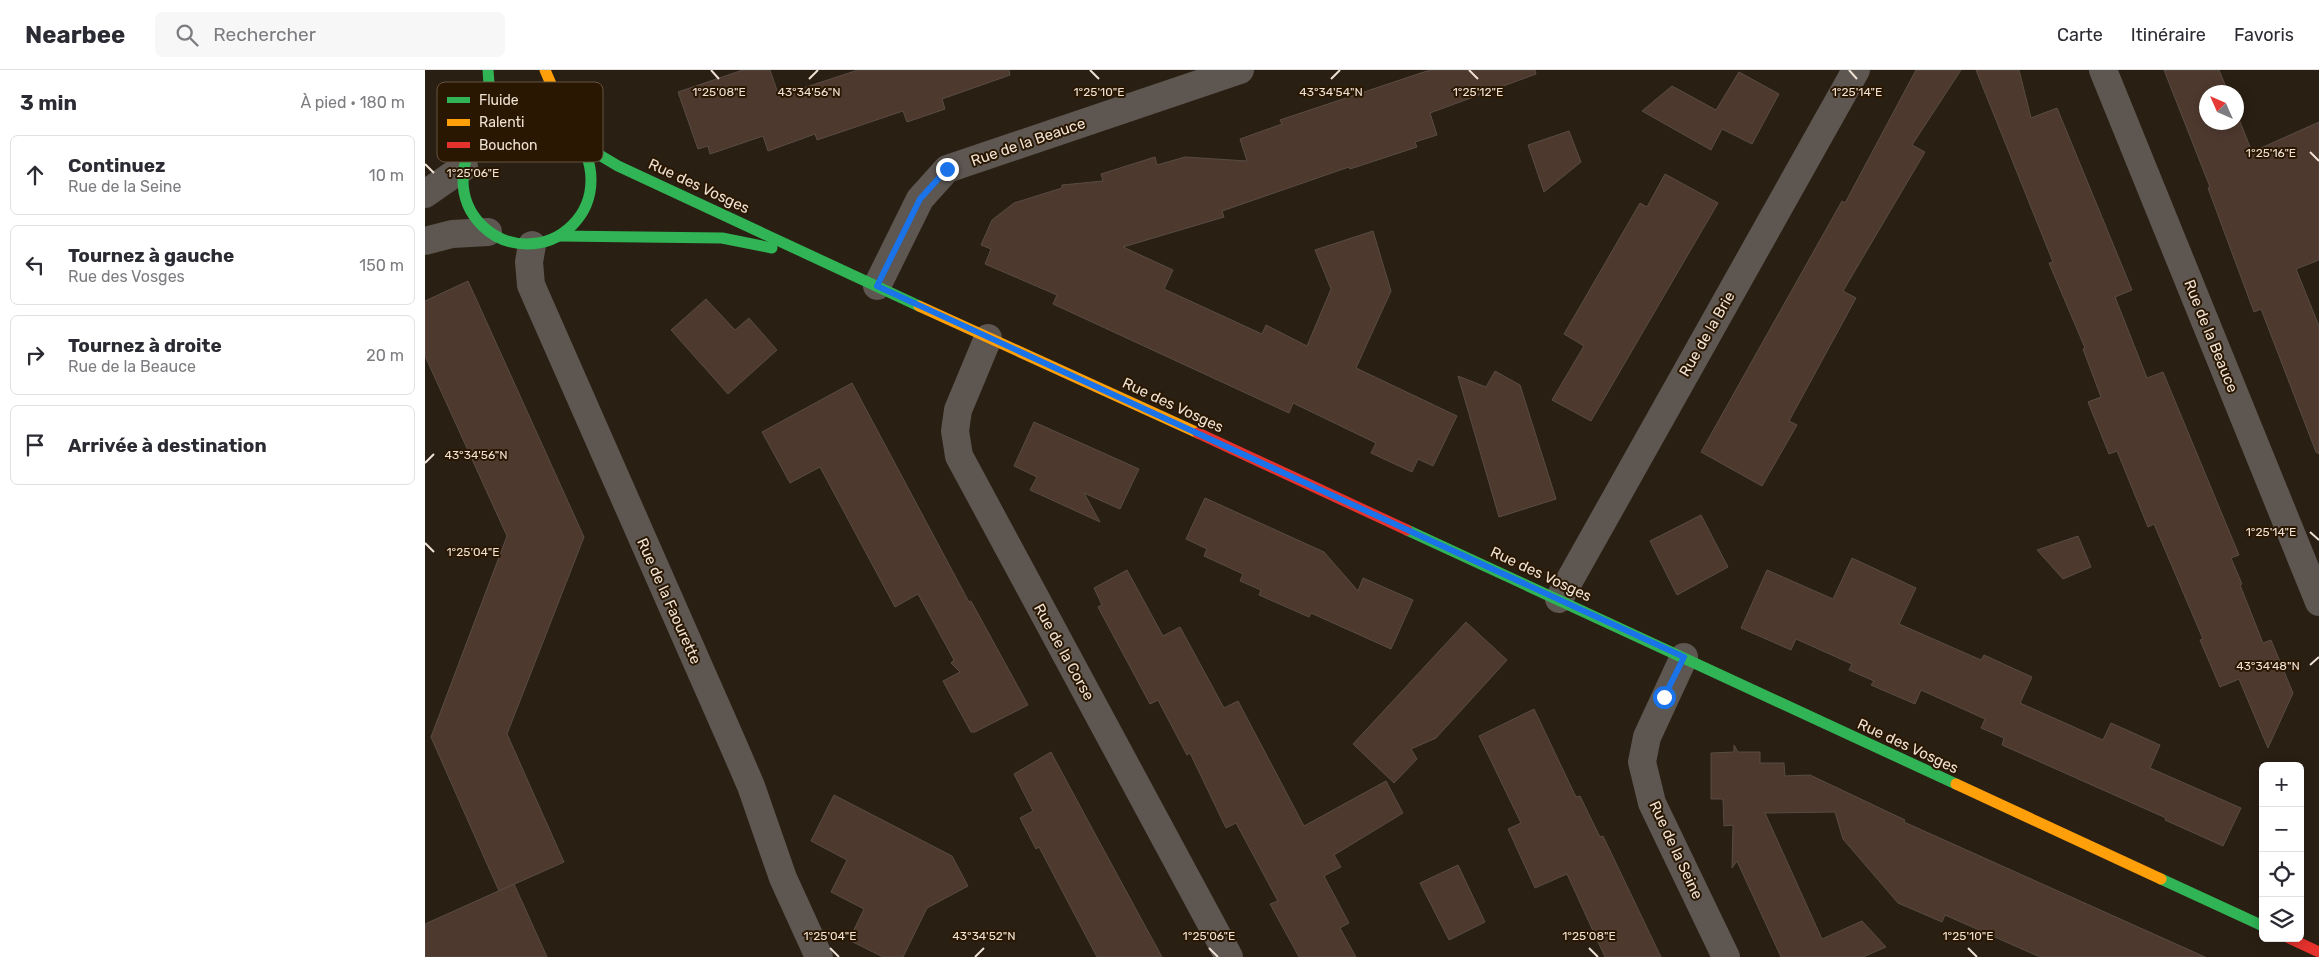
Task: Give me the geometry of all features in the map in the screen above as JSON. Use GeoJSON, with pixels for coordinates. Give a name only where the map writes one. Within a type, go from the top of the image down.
{"type":"FeatureCollection","features":[{"type":"Feature","properties":{"kind":"street","name":"Rue des Vosges"},"geometry":{"type":"LineString","coordinates":[[545,70],[550,82]]}},
{"type":"Feature","properties":{"kind":"street","name":"Rue de la Beauce"},"geometry":{"type":"LineString","coordinates":[[877,286],[920,199],[947,169],[1240,70]]}},
{"type":"Feature","properties":{"kind":"street","name":"Rue de la Brie"},"geometry":{"type":"LineString","coordinates":[[1559,599],[1856,70]]}},
{"type":"Feature","properties":{"kind":"street","name":"Rue de la Beauce"},"geometry":{"type":"LineString","coordinates":[[2103,70],[2319,602]]}},
{"type":"Feature","properties":{"kind":"street","name":"Rue des Vosges"},"geometry":{"type":"LineString","coordinates":[[603,156],[619,166],[725,214],[805,254],[1559,599],[1761,695],[2259,924]]}},
{"type":"Feature","properties":{"kind":"street","name":"Rue des Vosges"},"geometry":{"type":"LineString","coordinates":[[465,162],[462,184],[465,200],[474,218],[488,232],[509,242],[532,244],[560,236],[723,238],[805,254]]}},
{"type":"Feature","properties":{"kind":"street","name":"Rue des Vosges"},"geometry":{"type":"LineString","coordinates":[[560,236],[576,222],[586,204],[591,184],[588,162]]}},
{"type":"Feature","properties":{"kind":"street"},"geometry":{"type":"LineString","coordinates":[[425,194],[464,167]]}},
{"type":"Feature","properties":{"kind":"street"},"geometry":{"type":"LineString","coordinates":[[425,241],[452,234],[488,232]]}},
{"type":"Feature","properties":{"kind":"street","name":"Rue de la Faourette"},"geometry":{"type":"LineString","coordinates":[[532,244],[529,262],[531,285],[736,750],[783,878],[819,957]]}},
{"type":"Feature","properties":{"kind":"street","name":"Rue de la Corse"},"geometry":{"type":"LineString","coordinates":[[989,338],[958,410],[955,431],[959,456],[1229,957]]}},
{"type":"Feature","properties":{"kind":"street","name":"Rue de la Seine"},"geometry":{"type":"LineString","coordinates":[[1684,657],[1647,737],[1642,762],[1652,803],[1726,957]]}},
{"type":"Feature","properties":{"kind":"street"},"geometry":{"type":"LineString","coordinates":[[2298,942],[2319,952]]}},
{"type":"Feature","properties":{"kind":"building"},"geometry":{"type":"Polygon","coordinates":[[[743,70],[770,70],[779,96],[858,70],[1009,70],[1010,75],[942,99],[945,109],[907,122],[903,111],[817,140],[815,134],[768,151],[763,136],[710,154],[708,146],[698,149],[678,92],[743,70]]]}},
{"type":"Feature","properties":{"kind":"building"},"geometry":{"type":"Polygon","coordinates":[[[1430,70],[1535,70],[1536,74],[1430,113],[1437,135],[1415,142],[1417,147],[1350,169],[1349,167],[1222,211],[1224,217],[1123,247],[1173,270],[1164,289],[1262,334],[1266,325],[1307,346],[1331,289],[1315,250],[1373,231],[1391,291],[1356,368],[1457,416],[1433,466],[1418,459],[1412,472],[1371,453],[1376,443],[1293,403],[1289,413],[1053,304],[1057,295],[985,264],[991,249],[981,245],[992,220],[1014,203],[1062,188],[1062,185],[1103,181],[1101,174],[1155,157],[1157,165],[1185,157],[1247,161],[1240,139],[1282,124],[1280,120],[1430,70]]]}},
{"type":"Feature","properties":{"kind":"building"},"geometry":{"type":"Polygon","coordinates":[[[1916,70],[1961,70],[1912,145],[1925,152],[1843,291],[1856,298],[1789,421],[1797,425],[1762,486],[1701,452],[1842,201],[1845,203],[1916,70]]]}},
{"type":"Feature","properties":{"kind":"building"},"geometry":{"type":"Polygon","coordinates":[[[1976,70],[2019,70],[2031,118],[2057,108],[2132,290],[2115,297],[2147,378],[2163,372],[2239,555],[2231,558],[2263,643],[2271,640],[2293,693],[2268,748],[2239,679],[2220,687],[2200,640],[2203,639],[2154,524],[2148,527],[2117,451],[2109,454],[2088,402],[2101,397],[2083,349],[2085,348],[2049,263],[2053,262],[1976,70]]]}},
{"type":"Feature","properties":{"kind":"building"},"geometry":{"type":"Polygon","coordinates":[[[2164,70],[2219,70],[2225,85],[2199,85],[2199,130],[2243,130],[2252,152],[2319,122],[2319,260],[2296,269],[2319,326],[2319,454],[2316,452],[2261,309],[2254,312],[2208,188],[2210,187],[2164,70]]]}},
{"type":"Feature","properties":{"kind":"building"},"geometry":{"type":"Polygon","coordinates":[[[1739,72],[1779,94],[1752,144],[1722,129],[1711,150],[1642,111],[1672,86],[1716,110],[1739,72]]]}},
{"type":"Feature","properties":{"kind":"building"},"geometry":{"type":"Polygon","coordinates":[[[1569,131],[1581,162],[1544,192],[1528,145],[1569,131]]]}},
{"type":"Feature","properties":{"kind":"building"},"geometry":{"type":"Polygon","coordinates":[[[1665,174],[1718,203],[1591,421],[1552,400],[1584,346],[1564,334],[1640,203],[1647,207],[1665,174]]]}},
{"type":"Feature","properties":{"kind":"building"},"geometry":{"type":"Polygon","coordinates":[[[468,281],[584,537],[507,734],[564,862],[499,891],[431,737],[507,536],[425,356],[425,301],[468,281]]]}},
{"type":"Feature","properties":{"kind":"building"},"geometry":{"type":"Polygon","coordinates":[[[706,299],[735,330],[749,318],[777,350],[728,394],[671,330],[706,299]]]}},
{"type":"Feature","properties":{"kind":"building"},"geometry":{"type":"Polygon","coordinates":[[[1495,371],[1520,385],[1556,499],[1499,517],[1458,376],[1486,387],[1495,371]]]}},
{"type":"Feature","properties":{"kind":"building"},"geometry":{"type":"Polygon","coordinates":[[[852,383],[969,602],[971,601],[1028,705],[975,732],[971,732],[943,681],[960,672],[951,663],[954,660],[918,594],[895,607],[820,467],[790,483],[762,432],[852,383]]]}},
{"type":"Feature","properties":{"kind":"building"},"geometry":{"type":"Polygon","coordinates":[[[1034,422],[1139,469],[1120,509],[1084,493],[1100,522],[1030,490],[1037,477],[1014,466],[1034,422]]]}},
{"type":"Feature","properties":{"kind":"building"},"geometry":{"type":"Polygon","coordinates":[[[1205,498],[1324,552],[1358,591],[1363,578],[1413,600],[1391,649],[1311,613],[1309,617],[1259,595],[1261,590],[1240,581],[1243,574],[1204,556],[1207,549],[1186,539],[1205,498]]]}},
{"type":"Feature","properties":{"kind":"building"},"geometry":{"type":"Polygon","coordinates":[[[1701,515],[1728,567],[1677,595],[1650,541],[1701,515]]]}},
{"type":"Feature","properties":{"kind":"building"},"geometry":{"type":"Polygon","coordinates":[[[2078,536],[2091,567],[2063,579],[2037,550],[2078,536]]]}},
{"type":"Feature","properties":{"kind":"building"},"geometry":{"type":"Polygon","coordinates":[[[1852,558],[1916,588],[1899,624],[1981,660],[1984,655],[2032,677],[2020,703],[2103,740],[2111,723],[2160,745],[2150,768],[2241,808],[2223,846],[2165,820],[2166,818],[2002,745],[2004,738],[1981,728],[1985,719],[1921,690],[1915,704],[1871,685],[1874,681],[1849,670],[1852,664],[1796,639],[1791,650],[1741,628],[1767,570],[1833,599],[1852,558]]]}},
{"type":"Feature","properties":{"kind":"building"},"geometry":{"type":"Polygon","coordinates":[[[1127,570],[1163,636],[1180,627],[1224,708],[1238,701],[1304,826],[1386,781],[1403,813],[1334,855],[1341,867],[1324,876],[1349,923],[1340,928],[1356,957],[1299,957],[1270,904],[1278,901],[1236,823],[1226,828],[1190,753],[1187,755],[1158,700],[1150,704],[1098,607],[1102,605],[1094,588],[1127,570]]]}},
{"type":"Feature","properties":{"kind":"building"},"geometry":{"type":"Polygon","coordinates":[[[1466,622],[1507,660],[1436,738],[1411,749],[1417,759],[1394,783],[1353,744],[1466,622]]]}},
{"type":"Feature","properties":{"kind":"building"},"geometry":{"type":"Polygon","coordinates":[[[1534,709],[1576,797],[1580,796],[1600,837],[1603,836],[1661,957],[1605,957],[1567,874],[1535,888],[1508,829],[1521,823],[1479,736],[1534,709]]]}},
{"type":"Feature","properties":{"kind":"building"},"geometry":{"type":"Polygon","coordinates":[[[1734,745],[1738,752],[1760,752],[1760,763],[1784,763],[1785,776],[1810,775],[1905,820],[1904,822],[2205,957],[2040,957],[1945,915],[1942,922],[1898,903],[1843,839],[1835,812],[1765,813],[1822,939],[1862,921],[1886,947],[1863,957],[1781,957],[1737,861],[1732,868],[1733,825],[1724,826],[1723,799],[1711,799],[1711,753],[1734,752],[1734,745]]]}},
{"type":"Feature","properties":{"kind":"building"},"geometry":{"type":"Polygon","coordinates":[[[1051,752],[1162,957],[1097,957],[1039,847],[1036,849],[1020,818],[1033,811],[1014,774],[1051,752]]]}},
{"type":"Feature","properties":{"kind":"building"},"geometry":{"type":"Polygon","coordinates":[[[834,795],[952,856],[968,886],[927,908],[903,957],[883,957],[849,940],[864,909],[831,892],[847,860],[811,841],[834,795]]]}},
{"type":"Feature","properties":{"kind":"building"},"geometry":{"type":"Polygon","coordinates":[[[1458,865],[1485,922],[1449,940],[1420,883],[1458,865]]]}},
{"type":"Feature","properties":{"kind":"building"},"geometry":{"type":"Polygon","coordinates":[[[514,884],[547,957],[425,957],[425,924],[514,884]]]}},
{"type":"Feature","properties":{"kind":"traffic: fast"},"geometry":{"type":"LineString","coordinates":[[488,70],[489,82]]}},
{"type":"Feature","properties":{"kind":"traffic: fast"},"geometry":{"type":"LineString","coordinates":[[603,157],[618,166],[919,306]]}},
{"type":"Feature","properties":{"kind":"traffic: fast"},"geometry":{"type":"LineString","coordinates":[[466,162],[463,180],[464,192],[474,216],[491,233],[515,243],[539,243],[563,233],[580,216],[590,192],[591,180]]}},
{"type":"Feature","properties":{"kind":"traffic: fast"},"geometry":{"type":"LineString","coordinates":[[588,162],[591,180]]}},
{"type":"Feature","properties":{"kind":"traffic: fast"},"geometry":{"type":"LineString","coordinates":[[560,236],[722,238],[772,248]]}},
{"type":"Feature","properties":{"kind":"traffic: fast"},"geometry":{"type":"LineString","coordinates":[[1407,530],[1956,784]]}},
{"type":"Feature","properties":{"kind":"traffic: fast"},"geometry":{"type":"LineString","coordinates":[[2161,879],[2259,924]]}},
{"type":"Feature","properties":{"kind":"traffic: slow"},"geometry":{"type":"LineString","coordinates":[[545,70],[550,82]]}},
{"type":"Feature","properties":{"kind":"traffic: slow"},"geometry":{"type":"LineString","coordinates":[[919,306],[1198,433]]}},
{"type":"Feature","properties":{"kind":"traffic: slow"},"geometry":{"type":"LineString","coordinates":[[1956,784],[2161,879]]}},
{"type":"Feature","properties":{"kind":"traffic: jam"},"geometry":{"type":"LineString","coordinates":[[1198,433],[1407,530]]}},
{"type":"Feature","properties":{"kind":"traffic: jam"},"geometry":{"type":"LineString","coordinates":[[2298,942],[2319,952]]}},
{"type":"Feature","properties":{"kind":"route"},"geometry":{"type":"LineString","coordinates":[[947,169],[920,199],[877,286],[1684,657],[1664,697]]}}]}
